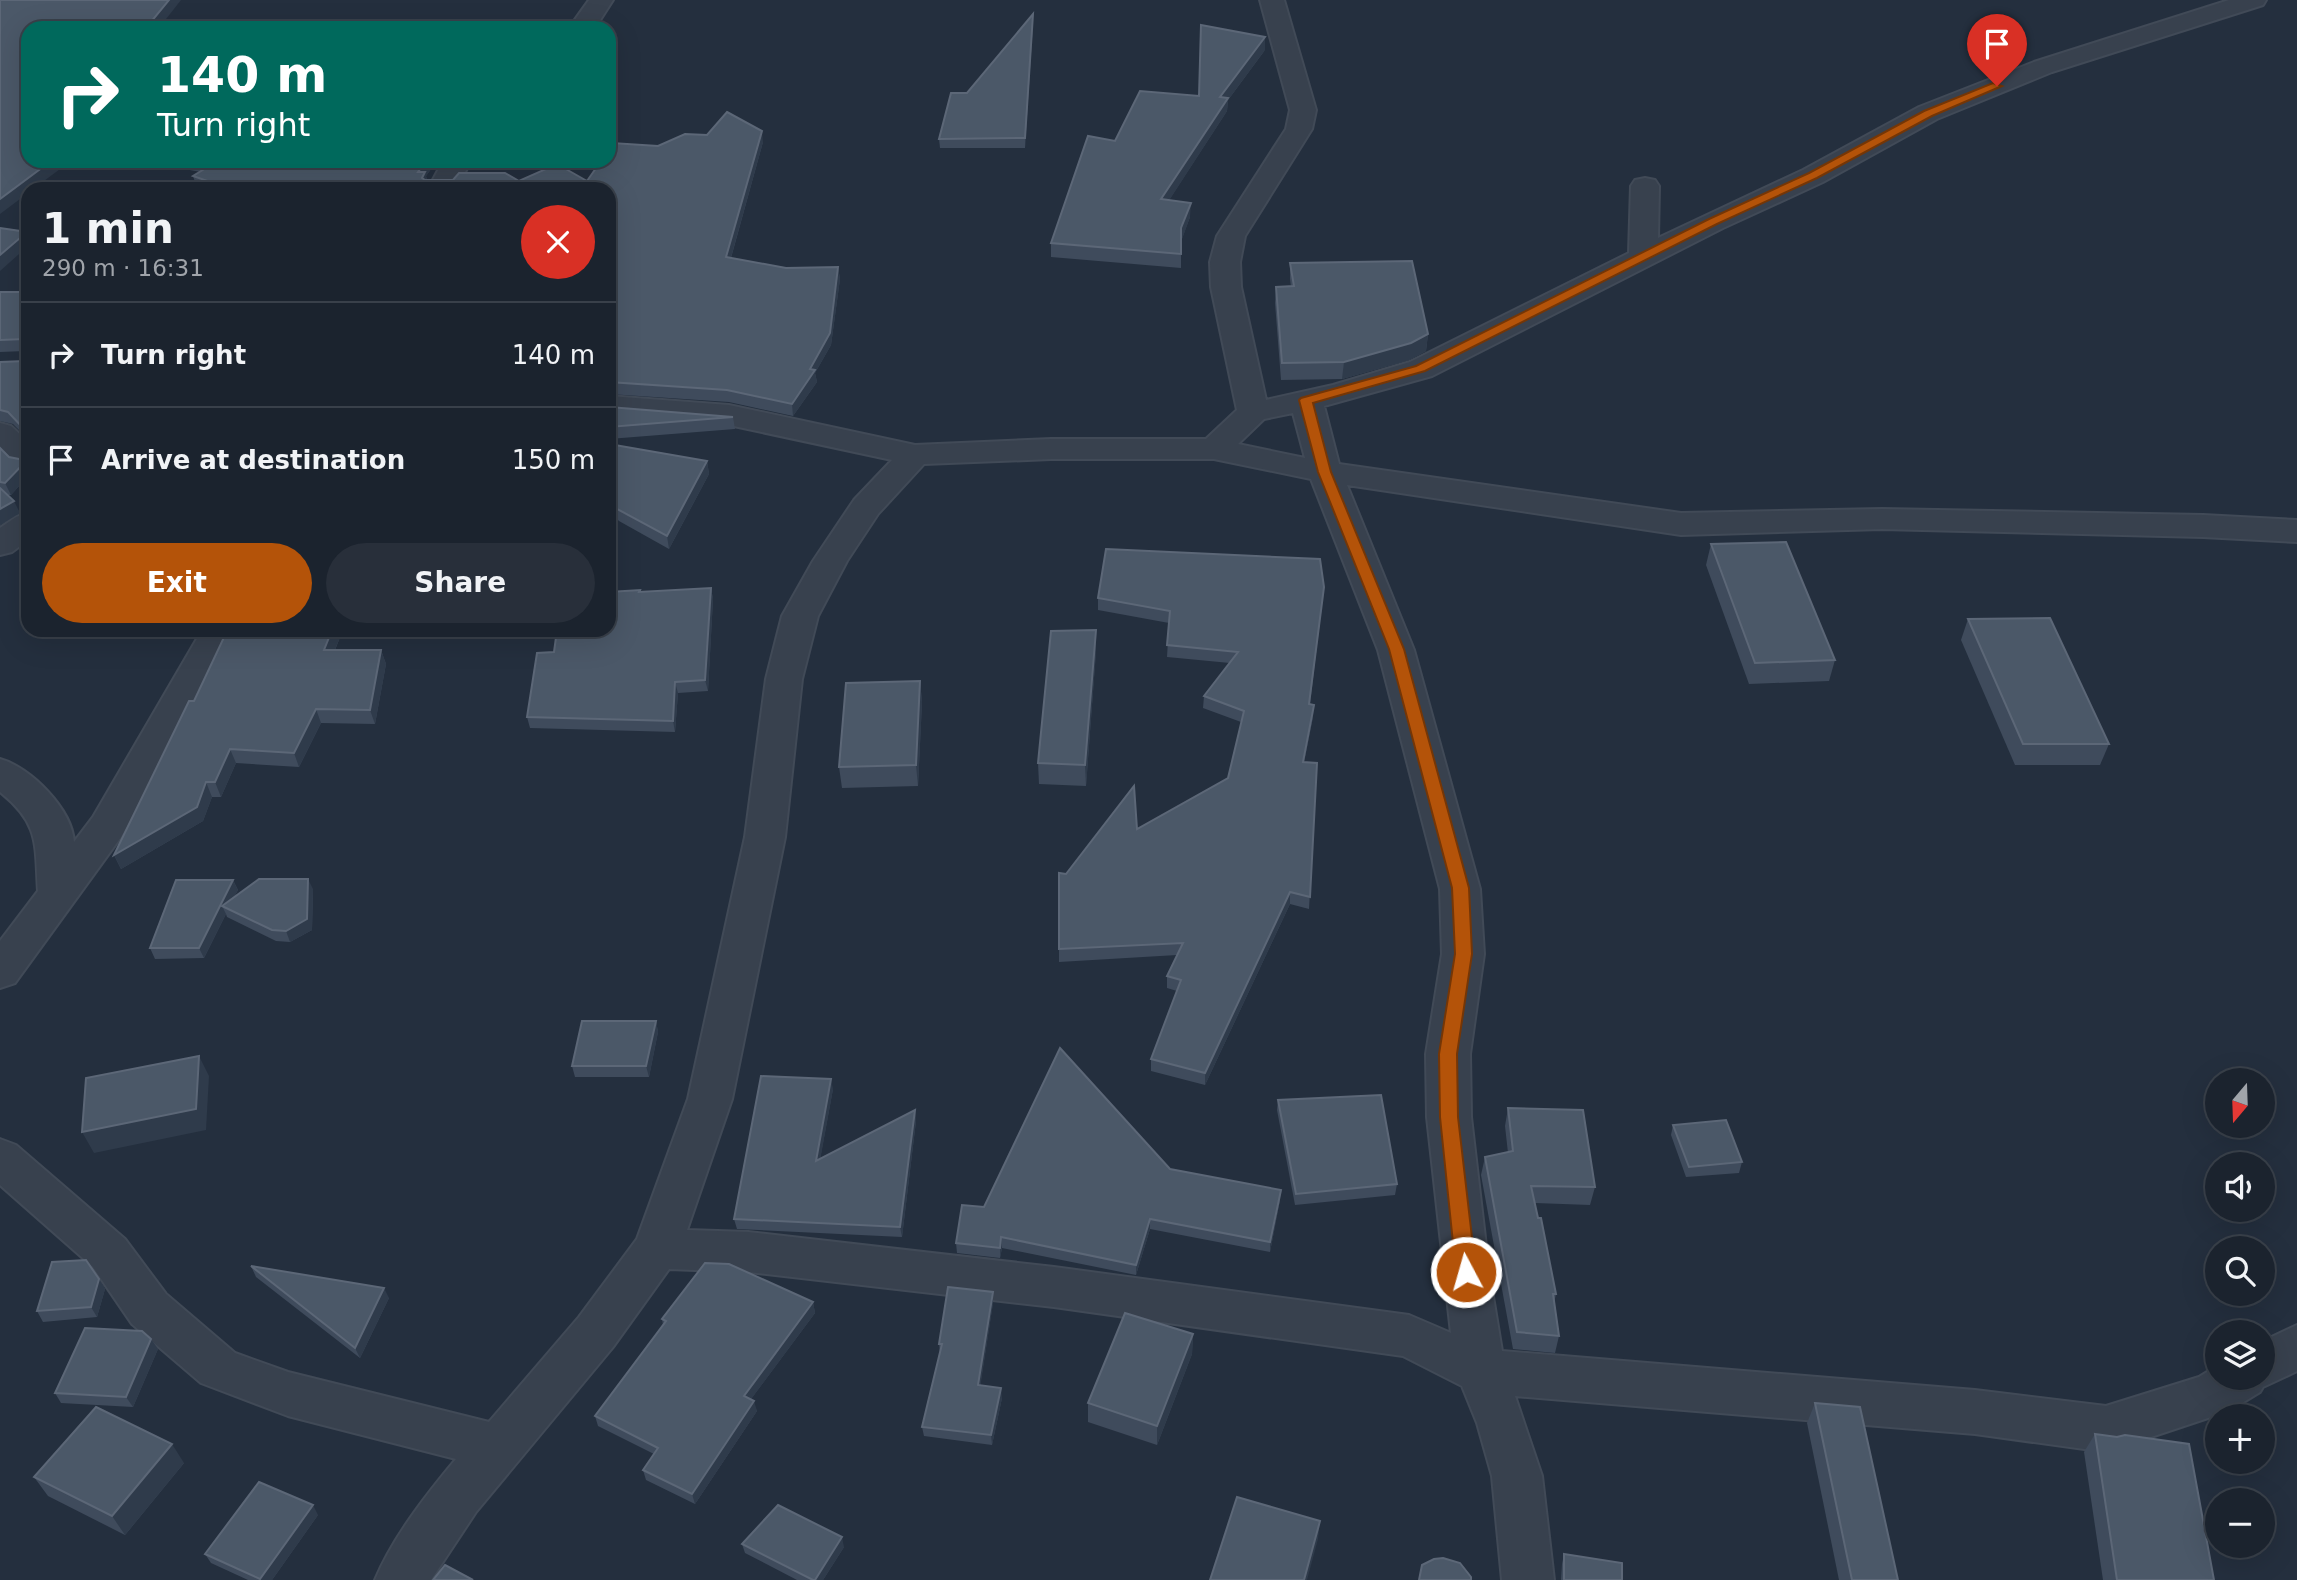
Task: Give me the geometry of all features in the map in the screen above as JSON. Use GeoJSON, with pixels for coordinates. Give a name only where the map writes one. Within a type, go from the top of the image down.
{"type":"FeatureCollection","features":[{"type":"Feature","properties":{"kind":"street"},"geometry":{"type":"LineString","coordinates":[[587,21],[601,0]]}},
{"type":"Feature","properties":{"kind":"street"},"geometry":{"type":"LineString","coordinates":[[1253,412],[1226,287],[1225,262],[1231,236],[1299,129],[1303,110],[1272,0]]}},
{"type":"Feature","properties":{"kind":"street"},"geometry":{"type":"LineString","coordinates":[[1214,449],[1253,412],[1340,393],[1420,369],[1643,257],[1813,176],[1928,113],[2043,67],[2253,0]]}},
{"type":"Feature","properties":{"kind":"street"},"geometry":{"type":"LineString","coordinates":[[1643,257],[1645,186]]}},
{"type":"Feature","properties":{"kind":"street"},"geometry":{"type":"LineString","coordinates":[[1306,400],[1325,472],[1396,649],[1460,888],[1463,954],[1448,1054],[1449,1117],[1466,1272],[1481,1371],[1502,1423],[1517,1476],[1528,1580]]}},
{"type":"Feature","properties":{"kind":"street"},"geometry":{"type":"LineString","coordinates":[[616,407],[729,415],[915,455],[1051,449],[1214,449],[1325,472],[1681,524],[1882,519],[2203,526],[2297,531]]}},
{"type":"Feature","properties":{"kind":"street"},"geometry":{"type":"LineString","coordinates":[[0,433],[21,453]]}},
{"type":"Feature","properties":{"kind":"street"},"geometry":{"type":"LineString","coordinates":[[401,1580],[458,1495],[596,1332],[657,1249],[710,1100],[765,837],[784,680],[800,616],[866,507],[915,455]]}},
{"type":"Feature","properties":{"kind":"street"},"geometry":{"type":"LineString","coordinates":[[0,544],[21,529]]}},
{"type":"Feature","properties":{"kind":"street"},"geometry":{"type":"LineString","coordinates":[[0,972],[107,827],[216,637]]}},
{"type":"Feature","properties":{"kind":"street"},"geometry":{"type":"LineString","coordinates":[[0,772],[32,797],[54,833],[58,893]]}},
{"type":"Feature","properties":{"kind":"street"},"geometry":{"type":"LineString","coordinates":[[0,1158],[109,1253],[149,1309],[218,1368],[288,1394],[498,1447]]}},
{"type":"Feature","properties":{"kind":"street"},"geometry":{"type":"LineString","coordinates":[[657,1249],[748,1252],[1027,1283],[1409,1336],[1481,1371],[1975,1412],[2106,1429],[2221,1390]]}},
{"type":"Feature","properties":{"kind":"street"},"geometry":{"type":"LineString","coordinates":[[2275,1359],[2297,1346]]}},
{"type":"Feature","properties":{"kind":"building"},"geometry":{"type":"Polygon","coordinates":[[[0,0],[169,0],[152,21],[21,21],[21,168],[42,168],[0,199],[0,0]]]}},
{"type":"Feature","properties":{"kind":"building"},"geometry":{"type":"Polygon","coordinates":[[[1033,14],[1025,138],[939,139],[951,93],[967,93],[1033,14]]]}},
{"type":"Feature","properties":{"kind":"building"},"geometry":{"type":"Polygon","coordinates":[[[1201,25],[1265,37],[1220,97],[1228,98],[1161,199],[1191,203],[1181,228],[1181,254],[1051,243],[1088,136],[1115,141],[1140,91],[1199,96],[1201,25]]]}},
{"type":"Feature","properties":{"kind":"building"},"geometry":{"type":"Polygon","coordinates":[[[727,112],[762,131],[726,257],[786,268],[838,267],[830,333],[810,369],[815,370],[792,404],[727,390],[616,382],[616,182],[210,182],[193,176],[206,168],[421,168],[418,172],[425,172],[422,178],[425,180],[453,180],[459,173],[505,173],[519,181],[548,168],[564,168],[587,181],[596,168],[616,168],[616,143],[658,146],[685,134],[707,135],[727,112]]]}},
{"type":"Feature","properties":{"kind":"building"},"geometry":{"type":"Polygon","coordinates":[[[0,228],[21,231],[21,237],[0,255],[0,228]]]}},
{"type":"Feature","properties":{"kind":"building"},"geometry":{"type":"Polygon","coordinates":[[[1412,261],[1428,334],[1411,343],[1344,362],[1282,363],[1276,287],[1294,286],[1290,263],[1412,261]]]}},
{"type":"Feature","properties":{"kind":"building"},"geometry":{"type":"Polygon","coordinates":[[[0,292],[21,292],[21,339],[0,340],[0,292]]]}},
{"type":"Feature","properties":{"kind":"building"},"geometry":{"type":"Polygon","coordinates":[[[21,361],[21,426],[8,412],[0,410],[0,362],[21,361]]]}},
{"type":"Feature","properties":{"kind":"building"},"geometry":{"type":"Polygon","coordinates":[[[616,408],[733,417],[616,426],[616,408]]]}},
{"type":"Feature","properties":{"kind":"building"},"geometry":{"type":"Polygon","coordinates":[[[616,445],[707,461],[667,536],[617,509],[616,445]]]}},
{"type":"Feature","properties":{"kind":"building"},"geometry":{"type":"Polygon","coordinates":[[[0,448],[9,457],[21,459],[21,466],[5,483],[0,482],[0,448]]]}},
{"type":"Feature","properties":{"kind":"building"},"geometry":{"type":"Polygon","coordinates":[[[0,488],[14,501],[0,509],[0,488]]]}},
{"type":"Feature","properties":{"kind":"building"},"geometry":{"type":"Polygon","coordinates":[[[1786,542],[1835,660],[1755,663],[1711,544],[1786,542]]]}},
{"type":"Feature","properties":{"kind":"building"},"geometry":{"type":"Polygon","coordinates":[[[1106,549],[1320,559],[1324,587],[1309,704],[1314,705],[1303,762],[1317,763],[1310,897],[1290,892],[1205,1073],[1151,1059],[1181,980],[1167,976],[1183,943],[1059,949],[1059,873],[1066,874],[1134,786],[1137,829],[1228,778],[1244,711],[1204,696],[1238,652],[1167,645],[1170,611],[1098,598],[1106,549]]]}},
{"type":"Feature","properties":{"kind":"building"},"geometry":{"type":"Polygon","coordinates":[[[711,588],[705,680],[675,682],[673,721],[527,717],[537,653],[554,652],[556,637],[616,637],[616,592],[640,590],[639,592],[711,588]]]}},
{"type":"Feature","properties":{"kind":"building"},"geometry":{"type":"Polygon","coordinates":[[[2050,618],[2109,744],[2023,744],[1968,619],[2050,618]]]}},
{"type":"Feature","properties":{"kind":"building"},"geometry":{"type":"Polygon","coordinates":[[[1096,630],[1085,765],[1038,763],[1051,631],[1096,630]]]}},
{"type":"Feature","properties":{"kind":"building"},"geometry":{"type":"Polygon","coordinates":[[[224,637],[329,637],[324,650],[381,650],[370,710],[316,709],[294,753],[230,749],[215,782],[206,782],[197,807],[114,855],[189,701],[194,701],[224,637]]]}},
{"type":"Feature","properties":{"kind":"building"},"geometry":{"type":"Polygon","coordinates":[[[920,681],[916,765],[839,767],[846,683],[920,681]]]}},
{"type":"Feature","properties":{"kind":"building"},"geometry":{"type":"Polygon","coordinates":[[[259,879],[308,879],[307,919],[286,931],[272,930],[222,906],[259,879]]]}},
{"type":"Feature","properties":{"kind":"building"},"geometry":{"type":"Polygon","coordinates":[[[176,880],[233,880],[199,948],[150,948],[176,880]]]}},
{"type":"Feature","properties":{"kind":"building"},"geometry":{"type":"Polygon","coordinates":[[[582,1021],[656,1021],[646,1066],[572,1066],[582,1021]]]}},
{"type":"Feature","properties":{"kind":"building"},"geometry":{"type":"Polygon","coordinates":[[[1060,1048],[1170,1169],[1281,1190],[1270,1242],[1150,1219],[1136,1265],[1001,1237],[1000,1248],[956,1243],[962,1205],[984,1207],[1060,1048]]]}},
{"type":"Feature","properties":{"kind":"building"},"geometry":{"type":"Polygon","coordinates":[[[199,1056],[196,1109],[82,1132],[86,1078],[199,1056]]]}},
{"type":"Feature","properties":{"kind":"building"},"geometry":{"type":"Polygon","coordinates":[[[761,1076],[831,1079],[816,1161],[915,1110],[900,1227],[734,1219],[761,1076]]]}},
{"type":"Feature","properties":{"kind":"building"},"geometry":{"type":"Polygon","coordinates":[[[1381,1095],[1397,1184],[1296,1194],[1278,1100],[1381,1095]]]}},
{"type":"Feature","properties":{"kind":"building"},"geometry":{"type":"Polygon","coordinates":[[[1508,1108],[1583,1110],[1595,1187],[1531,1186],[1538,1218],[1541,1218],[1556,1294],[1553,1294],[1559,1336],[1517,1332],[1485,1157],[1513,1151],[1508,1108]]]}},
{"type":"Feature","properties":{"kind":"building"},"geometry":{"type":"Polygon","coordinates":[[[1726,1120],[1742,1162],[1689,1167],[1673,1125],[1726,1120]]]}},
{"type":"Feature","properties":{"kind":"building"},"geometry":{"type":"Polygon","coordinates":[[[86,1260],[99,1279],[91,1307],[37,1311],[52,1262],[86,1260]]]}},
{"type":"Feature","properties":{"kind":"building"},"geometry":{"type":"Polygon","coordinates":[[[705,1263],[729,1264],[813,1302],[744,1396],[754,1401],[692,1494],[643,1470],[658,1448],[595,1416],[666,1321],[662,1319],[705,1263]]]}},
{"type":"Feature","properties":{"kind":"building"},"geometry":{"type":"Polygon","coordinates":[[[251,1266],[384,1288],[355,1348],[251,1266]]]}},
{"type":"Feature","properties":{"kind":"building"},"geometry":{"type":"Polygon","coordinates":[[[948,1287],[993,1292],[978,1385],[1001,1388],[991,1435],[922,1427],[942,1344],[939,1344],[948,1287]]]}},
{"type":"Feature","properties":{"kind":"building"},"geometry":{"type":"Polygon","coordinates":[[[1125,1313],[1193,1334],[1157,1426],[1088,1403],[1125,1313]]]}},
{"type":"Feature","properties":{"kind":"building"},"geometry":{"type":"Polygon","coordinates":[[[85,1328],[142,1331],[151,1339],[126,1397],[55,1393],[85,1328]]]}},
{"type":"Feature","properties":{"kind":"building"},"geometry":{"type":"Polygon","coordinates":[[[1815,1403],[1860,1407],[1898,1580],[1852,1580],[1815,1403]]]}},
{"type":"Feature","properties":{"kind":"building"},"geometry":{"type":"Polygon","coordinates":[[[96,1407],[172,1444],[112,1516],[34,1477],[96,1407]]]}},
{"type":"Feature","properties":{"kind":"building"},"geometry":{"type":"Polygon","coordinates":[[[2095,1434],[2117,1437],[2125,1435],[2189,1444],[2205,1531],[2205,1558],[2210,1558],[2214,1580],[2117,1580],[2095,1434]]]}},
{"type":"Feature","properties":{"kind":"building"},"geometry":{"type":"Polygon","coordinates":[[[259,1482],[313,1505],[260,1579],[205,1554],[259,1482]]]}},
{"type":"Feature","properties":{"kind":"building"},"geometry":{"type":"Polygon","coordinates":[[[1237,1497],[1320,1521],[1304,1580],[1210,1580],[1237,1497]]]}},
{"type":"Feature","properties":{"kind":"building"},"geometry":{"type":"Polygon","coordinates":[[[778,1505],[842,1537],[815,1580],[742,1544],[778,1505]]]}},
{"type":"Feature","properties":{"kind":"building"},"geometry":{"type":"Polygon","coordinates":[[[1564,1554],[1622,1563],[1622,1580],[1564,1580],[1564,1554]]]}},
{"type":"Feature","properties":{"kind":"building"},"geometry":{"type":"Polygon","coordinates":[[[1443,1558],[1460,1563],[1471,1580],[1419,1580],[1422,1565],[1443,1558]]]}},
{"type":"Feature","properties":{"kind":"building"},"geometry":{"type":"Polygon","coordinates":[[[445,1565],[473,1580],[433,1580],[445,1565]]]}},
{"type":"Feature","properties":{"kind":"route"},"geometry":{"type":"LineString","coordinates":[[1466,1272],[1449,1117],[1448,1054],[1463,954],[1460,888],[1396,649],[1325,472],[1306,400],[1340,393],[1420,369],[1713,222],[1813,176],[1928,113],[1997,86]]}}]}
